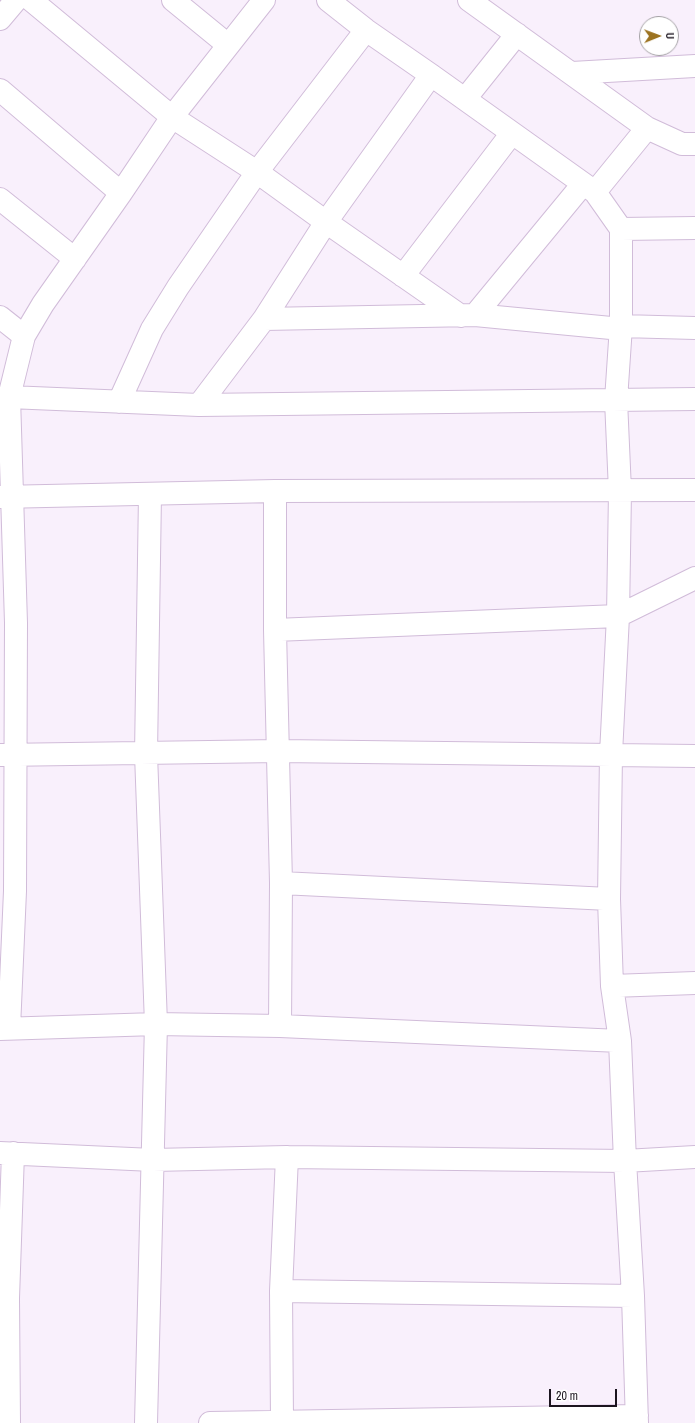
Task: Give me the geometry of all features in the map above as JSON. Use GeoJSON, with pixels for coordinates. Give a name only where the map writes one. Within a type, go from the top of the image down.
{"type":"FeatureCollection","features":[{"type":"Feature","properties":{"kind":"street"},"geometry":{"type":"LineString","coordinates":[[0,19],[16,0]]}},
{"type":"Feature","properties":{"kind":"street"},"geometry":{"type":"LineString","coordinates":[[31,0],[172,116],[258,172],[403,276],[468,315]]}},
{"type":"Feature","properties":{"kind":"street"},"geometry":{"type":"LineString","coordinates":[[173,0],[228,45]]}},
{"type":"Feature","properties":{"kind":"street"},"geometry":{"type":"LineString","coordinates":[[264,0],[172,116],[121,193],[43,304],[24,336],[9,398],[6,497],[8,624],[8,891],[4,1028],[156,1024],[280,1026],[620,1041]]}},
{"type":"Feature","properties":{"kind":"street"},"geometry":{"type":"LineString","coordinates":[[210,1423],[282,1421],[637,1419],[633,1296],[620,1041],[612,986],[609,899],[611,754],[618,616],[620,491],[616,400],[620,326],[621,229],[589,188],[465,98],[366,30],[328,0]]}},
{"type":"Feature","properties":{"kind":"street"},"geometry":{"type":"LineString","coordinates":[[469,0],[647,128],[682,144],[695,144]]}},
{"type":"Feature","properties":{"kind":"street"},"geometry":{"type":"LineString","coordinates":[[119,402],[152,329],[178,287],[258,172],[366,30]]}},
{"type":"Feature","properties":{"kind":"street"},"geometry":{"type":"LineString","coordinates":[[465,98],[517,34]]}},
{"type":"Feature","properties":{"kind":"street"},"geometry":{"type":"LineString","coordinates":[[572,73],[695,66]]}},
{"type":"Feature","properties":{"kind":"street"},"geometry":{"type":"LineString","coordinates":[[199,405],[264,319],[326,222],[431,75]]}},
{"type":"Feature","properties":{"kind":"street"},"geometry":{"type":"LineString","coordinates":[[0,90],[121,193]]}},
{"type":"Feature","properties":{"kind":"street"},"geometry":{"type":"LineString","coordinates":[[468,315],[647,128]]}},
{"type":"Feature","properties":{"kind":"street"},"geometry":{"type":"LineString","coordinates":[[403,276],[512,133]]}},
{"type":"Feature","properties":{"kind":"street"},"geometry":{"type":"LineString","coordinates":[[0,198],[75,259]]}},
{"type":"Feature","properties":{"kind":"street"},"geometry":{"type":"LineString","coordinates":[[621,229],[695,228]]}},
{"type":"Feature","properties":{"kind":"street"},"geometry":{"type":"LineString","coordinates":[[264,319],[468,315],[611,328],[620,326],[695,328]]}},
{"type":"Feature","properties":{"kind":"street"},"geometry":{"type":"LineString","coordinates":[[0,317],[24,336]]}},
{"type":"Feature","properties":{"kind":"street"},"geometry":{"type":"LineString","coordinates":[[9,398],[199,405],[695,400]]}},
{"type":"Feature","properties":{"kind":"street"},"geometry":{"type":"LineString","coordinates":[[6,497],[275,491],[695,490]]}},
{"type":"Feature","properties":{"kind":"street"},"geometry":{"type":"LineString","coordinates":[[275,491],[275,630],[281,883],[280,1026]]}},
{"type":"Feature","properties":{"kind":"street"},"geometry":{"type":"LineString","coordinates":[[146,1423],[156,1024],[146,754],[150,494]]}},
{"type":"Feature","properties":{"kind":"street"},"geometry":{"type":"LineString","coordinates":[[275,630],[618,616],[695,578]]}},
{"type":"Feature","properties":{"kind":"street"},"geometry":{"type":"LineString","coordinates":[[7,755],[278,751],[695,756]]}},
{"type":"Feature","properties":{"kind":"street"},"geometry":{"type":"LineString","coordinates":[[281,883],[609,899]]}},
{"type":"Feature","properties":{"kind":"street"},"geometry":{"type":"LineString","coordinates":[[612,986],[695,983]]}},
{"type":"Feature","properties":{"kind":"street"},"geometry":{"type":"LineString","coordinates":[[9,1423],[4,1298],[6,1153],[153,1160],[288,1157],[625,1161],[695,1157]]}},
{"type":"Feature","properties":{"kind":"street"},"geometry":{"type":"LineString","coordinates":[[282,1421],[281,1291],[288,1157]]}},
{"type":"Feature","properties":{"kind":"street"},"geometry":{"type":"LineString","coordinates":[[281,1291],[633,1296]]}}]}
